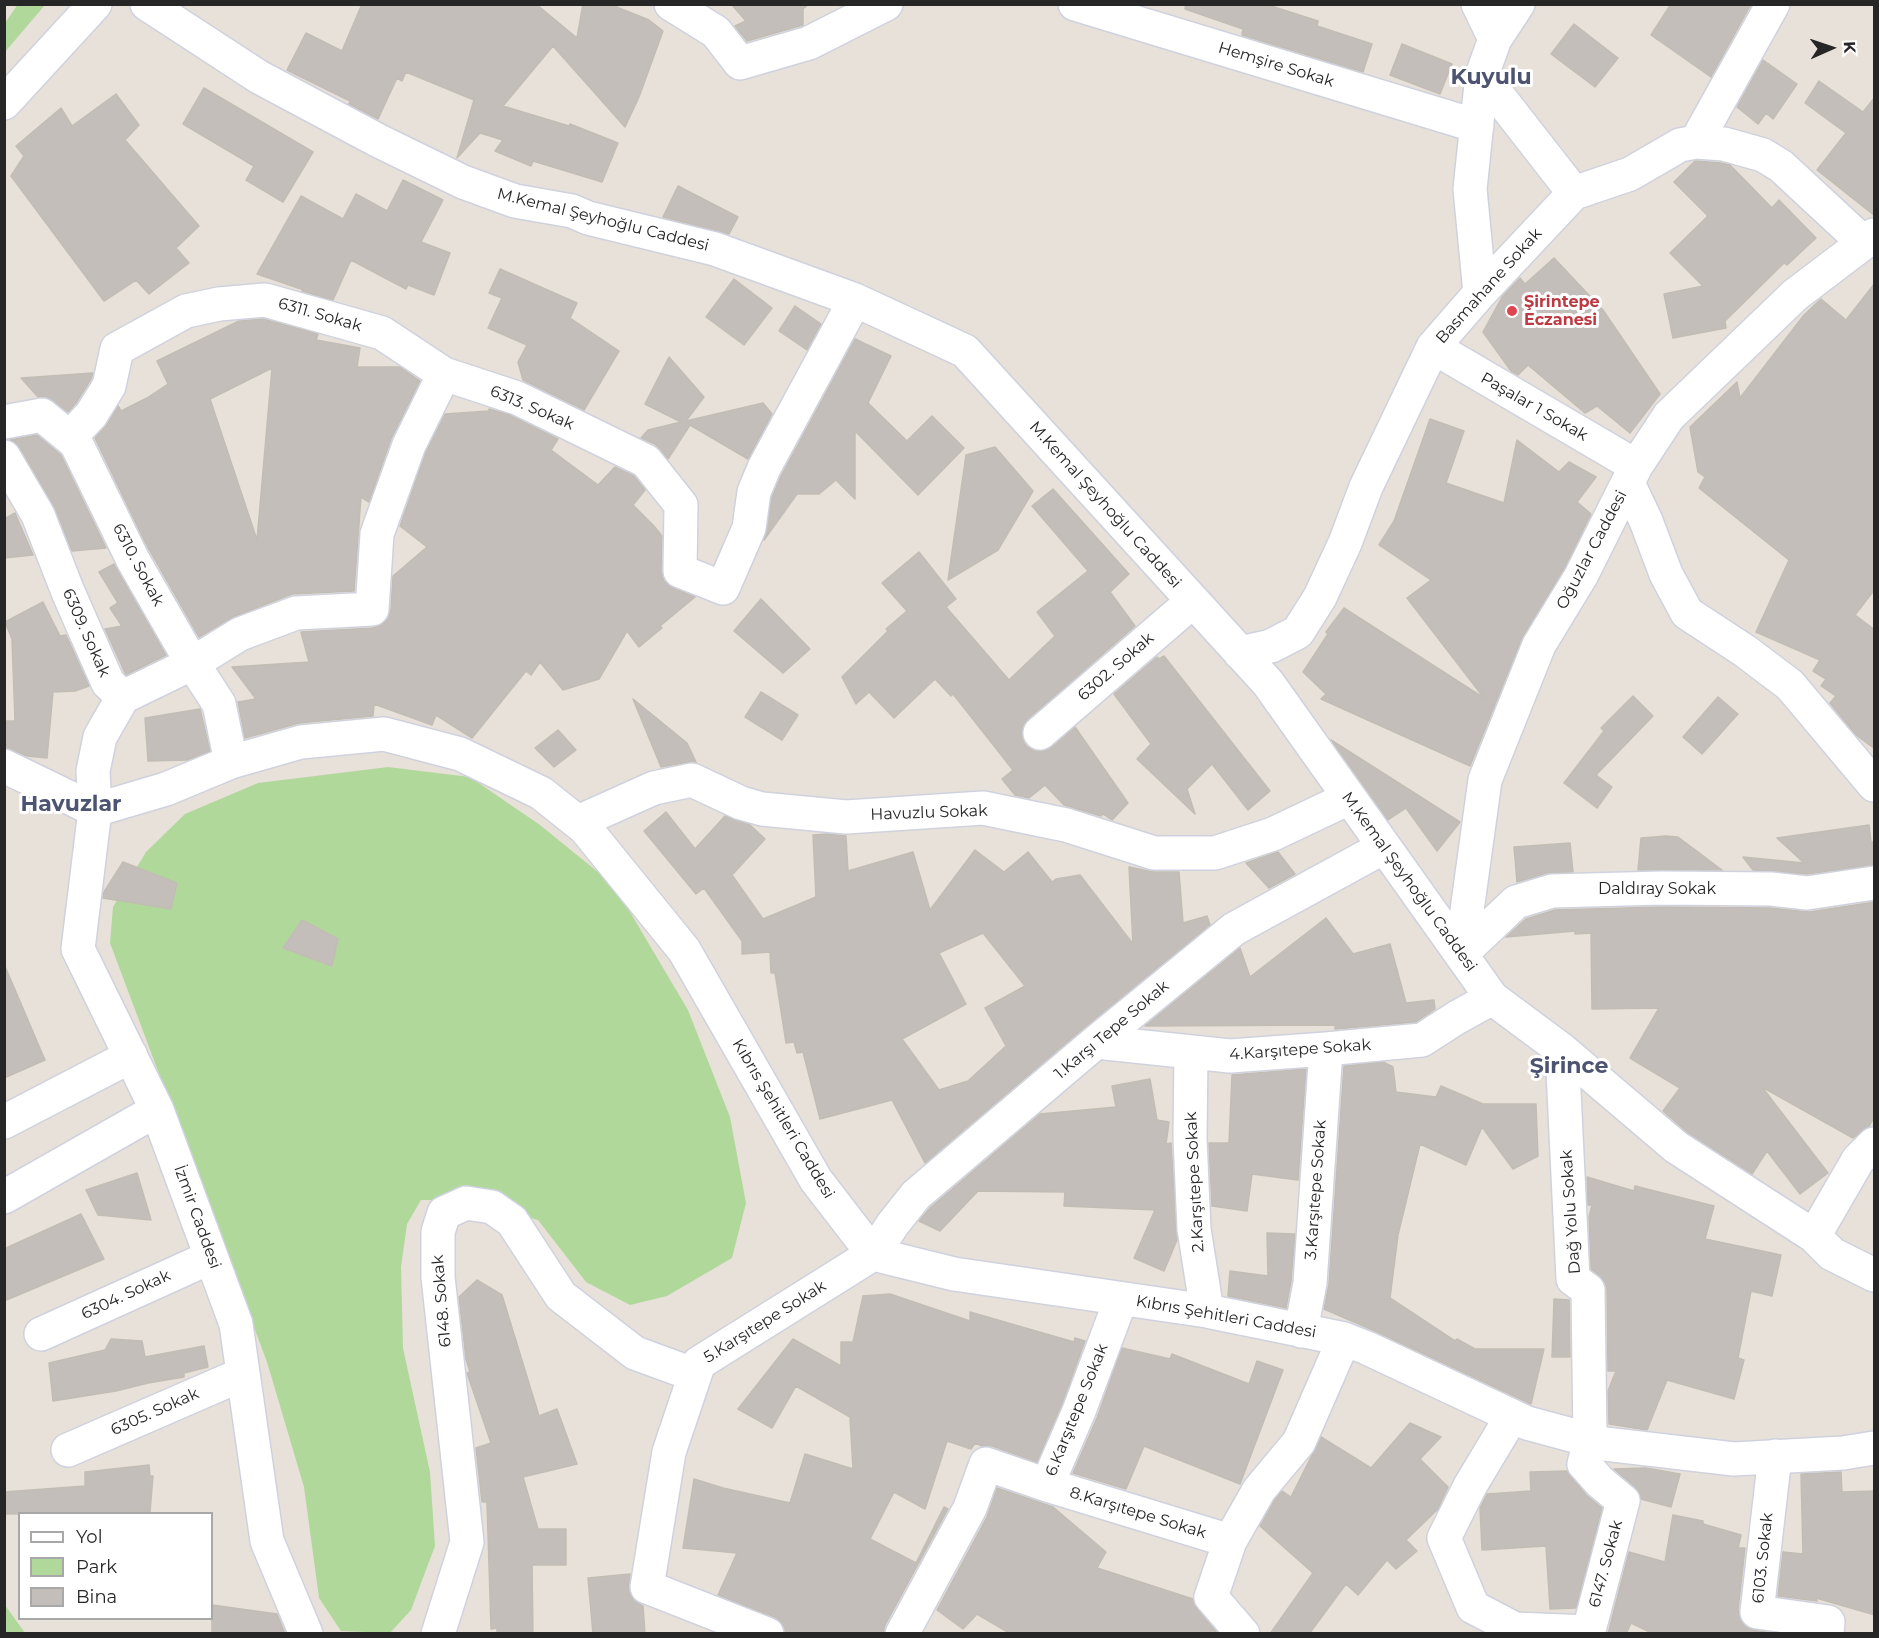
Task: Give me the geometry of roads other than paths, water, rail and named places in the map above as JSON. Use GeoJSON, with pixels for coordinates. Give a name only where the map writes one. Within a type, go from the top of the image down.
{"type":"FeatureCollection","features":[{"type":"Feature","properties":{"kind":"street"},"geometry":{"type":"LineString","coordinates":[[4,104],[96,4]]}},
{"type":"Feature","properties":{"kind":"street","name":"M.Kemal Şeyhoğlu Caddesi"},"geometry":{"type":"LineString","coordinates":[[147,4],[259,77],[379,141],[463,182],[515,201],[572,211],[588,218],[715,249],[855,300],[965,351],[1268,683],[1492,998],[1562,1050],[1676,1148],[1814,1236],[1832,1254],[1875,1275]]}},
{"type":"Feature","properties":{"kind":"street"},"geometry":{"type":"LineString","coordinates":[[671,4],[711,18],[740,63],[809,43],[886,4]]}},
{"type":"Feature","properties":{"kind":"street","name":"Hemşire Sokak"},"geometry":{"type":"LineString","coordinates":[[1075,4],[1477,126]]}},
{"type":"Feature","properties":{"kind":"street"},"geometry":{"type":"LineString","coordinates":[[1478,4],[1495,39]]}},
{"type":"Feature","properties":{"kind":"street"},"geometry":{"type":"LineString","coordinates":[[1480,293],[1470,189],[1482,75],[1495,39],[1518,4]]}},
{"type":"Feature","properties":{"kind":"street"},"geometry":{"type":"LineString","coordinates":[[1696,142],[1773,4]]}},
{"type":"Feature","properties":{"kind":"street"},"geometry":{"type":"LineString","coordinates":[[1482,75],[1574,193]]}},
{"type":"Feature","properties":{"kind":"street","name":"Basmahane Sokak"},"geometry":{"type":"LineString","coordinates":[[1239,652],[1271,646],[1298,632],[1320,597],[1346,543],[1366,488],[1433,347],[1480,293],[1574,193],[1630,174],[1680,145],[1696,142],[1724,144],[1763,155],[1781,166],[1869,239]]}},
{"type":"Feature","properties":{"kind":"street","name":"Oğuzlar Caddesi"},"geometry":{"type":"LineString","coordinates":[[1461,954],[1485,780],[1539,645],[1581,576],[1632,474],[1669,416],[1795,295],[1869,239]]}},
{"type":"Feature","properties":{"kind":"street","name":"6311. Sokak"},"geometry":{"type":"LineString","coordinates":[[70,437],[91,415],[108,386],[117,349],[186,311],[219,304],[265,300],[382,333],[444,374]]}},
{"type":"Feature","properties":{"kind":"street","name":"6313. Sokak"},"geometry":{"type":"LineString","coordinates":[[444,374],[517,398],[646,461],[681,505],[680,571],[723,588],[749,528],[754,492],[764,468],[855,300]]}},
{"type":"Feature","properties":{"kind":"street","name":"Paşalar 1 Sokak"},"geometry":{"type":"LineString","coordinates":[[1433,347],[1632,474]]}},
{"type":"Feature","properties":{"kind":"street"},"geometry":{"type":"LineString","coordinates":[[4,766],[95,810],[93,771],[100,737],[123,697],[193,663],[240,634],[296,613],[372,609],[377,534],[409,445],[444,374]]}},
{"type":"Feature","properties":{"kind":"street","name":"6310. Sokak"},"geometry":{"type":"LineString","coordinates":[[4,422],[42,415],[76,443],[133,560],[219,704],[231,762]]}},
{"type":"Feature","properties":{"kind":"street","name":"6309. Sokak"},"geometry":{"type":"LineString","coordinates":[[4,457],[38,515],[68,592],[108,683],[123,697]]}},
{"type":"Feature","properties":{"kind":"street"},"geometry":{"type":"LineString","coordinates":[[1632,474],[1646,521],[1666,574],[1687,613],[1745,651],[1790,685],[1875,785]]}},
{"type":"Feature","properties":{"kind":"street","name":"6302. Sokak"},"geometry":{"type":"LineString","coordinates":[[1040,733],[1193,601]]}},
{"type":"Feature","properties":{"kind":"street","name":"Kıbrıs Şehitleri Caddesi"},"geometry":{"type":"LineString","coordinates":[[95,810],[166,789],[231,762],[301,742],[384,734],[460,754],[541,793],[585,828],[684,950],[745,1060],[816,1180],[873,1254],[954,1274],[1207,1311],[1344,1340],[1367,1348],[1527,1423],[1605,1444],[1734,1459],[1843,1453],[1875,1448]]}},
{"type":"Feature","properties":{"kind":"street","name":"Havuzlu Sokak"},"geometry":{"type":"LineString","coordinates":[[578,822],[654,788],[692,780],[741,803],[762,809],[846,817],[983,808],[1066,825],[1154,853],[1215,853],[1273,834],[1349,798]]}},
{"type":"Feature","properties":{"kind":"street","name":"İzmir Caddesi"},"geometry":{"type":"LineString","coordinates":[[95,810],[78,949],[157,1110],[236,1324],[267,1540],[306,1634]]}},
{"type":"Feature","properties":{"kind":"street","name":"1.Karşı Tepe Sokak"},"geometry":{"type":"LineString","coordinates":[[873,1254],[916,1195],[1096,1042],[1234,929],[1384,847]]}},
{"type":"Feature","properties":{"kind":"street","name":"Daldıray Sokak"},"geometry":{"type":"LineString","coordinates":[[1461,954],[1516,902],[1552,891],[1662,888],[1771,889],[1807,892],[1875,883]]}},
{"type":"Feature","properties":{"kind":"street","name":"4.Karşıtepe Sokak"},"geometry":{"type":"LineString","coordinates":[[1096,1042],[1230,1056],[1422,1040],[1492,998]]}},
{"type":"Feature","properties":{"kind":"street","name":"3.Karşıtepe Sokak"},"geometry":{"type":"LineString","coordinates":[[1301,1331],[1310,1283],[1326,1049]]}},
{"type":"Feature","properties":{"kind":"street","name":"Dağ Yolu Sokak"},"geometry":{"type":"LineString","coordinates":[[1562,1050],[1573,1279],[1587,1290],[1590,1440]]}},
{"type":"Feature","properties":{"kind":"street","name":"2.Karşıtepe Sokak"},"geometry":{"type":"LineString","coordinates":[[1191,1052],[1190,1139],[1194,1229],[1207,1311]]}},
{"type":"Feature","properties":{"kind":"street"},"geometry":{"type":"LineString","coordinates":[[4,1122],[131,1056]]}},
{"type":"Feature","properties":{"kind":"street"},"geometry":{"type":"LineString","coordinates":[[4,1197],[157,1110]]}},
{"type":"Feature","properties":{"kind":"street"},"geometry":{"type":"LineString","coordinates":[[1814,1236],[1858,1160],[1875,1144]]}},
{"type":"Feature","properties":{"kind":"street","name":"6148. Sokak"},"geometry":{"type":"LineString","coordinates":[[438,1634],[467,1542],[438,1277],[438,1232],[444,1212],[466,1203],[492,1207],[513,1221],[561,1296],[635,1353],[695,1375]]}},
{"type":"Feature","properties":{"kind":"street","name":"5.Karşıtepe Sokak"},"geometry":{"type":"LineString","coordinates":[[768,1634],[647,1587],[669,1452],[699,1363],[873,1254]]}},
{"type":"Feature","properties":{"kind":"street","name":"6304. Sokak"},"geometry":{"type":"LineString","coordinates":[[41,1334],[211,1257]]}},
{"type":"Feature","properties":{"kind":"street","name":"6.Karşıtepe Sokak"},"geometry":{"type":"LineString","coordinates":[[902,1634],[970,1508],[986,1464],[1047,1485],[1079,1411],[1121,1299]]}},
{"type":"Feature","properties":{"kind":"street"},"geometry":{"type":"LineString","coordinates":[[1243,1634],[1211,1597],[1230,1541],[1260,1490],[1299,1442],[1344,1340]]}},
{"type":"Feature","properties":{"kind":"street","name":"6305. Sokak"},"geometry":{"type":"LineString","coordinates":[[68,1450],[243,1374]]}},
{"type":"Feature","properties":{"kind":"street"},"geometry":{"type":"LineString","coordinates":[[1512,1416],[1470,1486],[1444,1538],[1473,1607],[1515,1629],[1588,1633]]}},
{"type":"Feature","properties":{"kind":"street","name":"6147. Sokak"},"geometry":{"type":"LineString","coordinates":[[1588,1633],[1623,1501],[1600,1482],[1584,1464],[1590,1440]]}},
{"type":"Feature","properties":{"kind":"street","name":"6103. Sokak"},"geometry":{"type":"LineString","coordinates":[[1775,1456],[1757,1612],[1828,1622],[1827,1634]]}},
{"type":"Feature","properties":{"kind":"street","name":"8.Karşıtepe Sokak"},"geometry":{"type":"LineString","coordinates":[[1047,1485],[1230,1541]]}},
{"type":"Feature","properties":{"kind":"place","name":"Şirintepe Eczanesi"},"geometry":{"type":"Point","coordinates":[1512,311]}},
{"type":"Feature","properties":{"kind":"district","name":"Kuyulu"},"geometry":{"type":"Point","coordinates":[1491,78]}},
{"type":"Feature","properties":{"kind":"district","name":"Havuzlar"},"geometry":{"type":"Point","coordinates":[71,805]}},
{"type":"Feature","properties":{"kind":"district","name":"Şirince"},"geometry":{"type":"Point","coordinates":[1569,1067]}}]}
